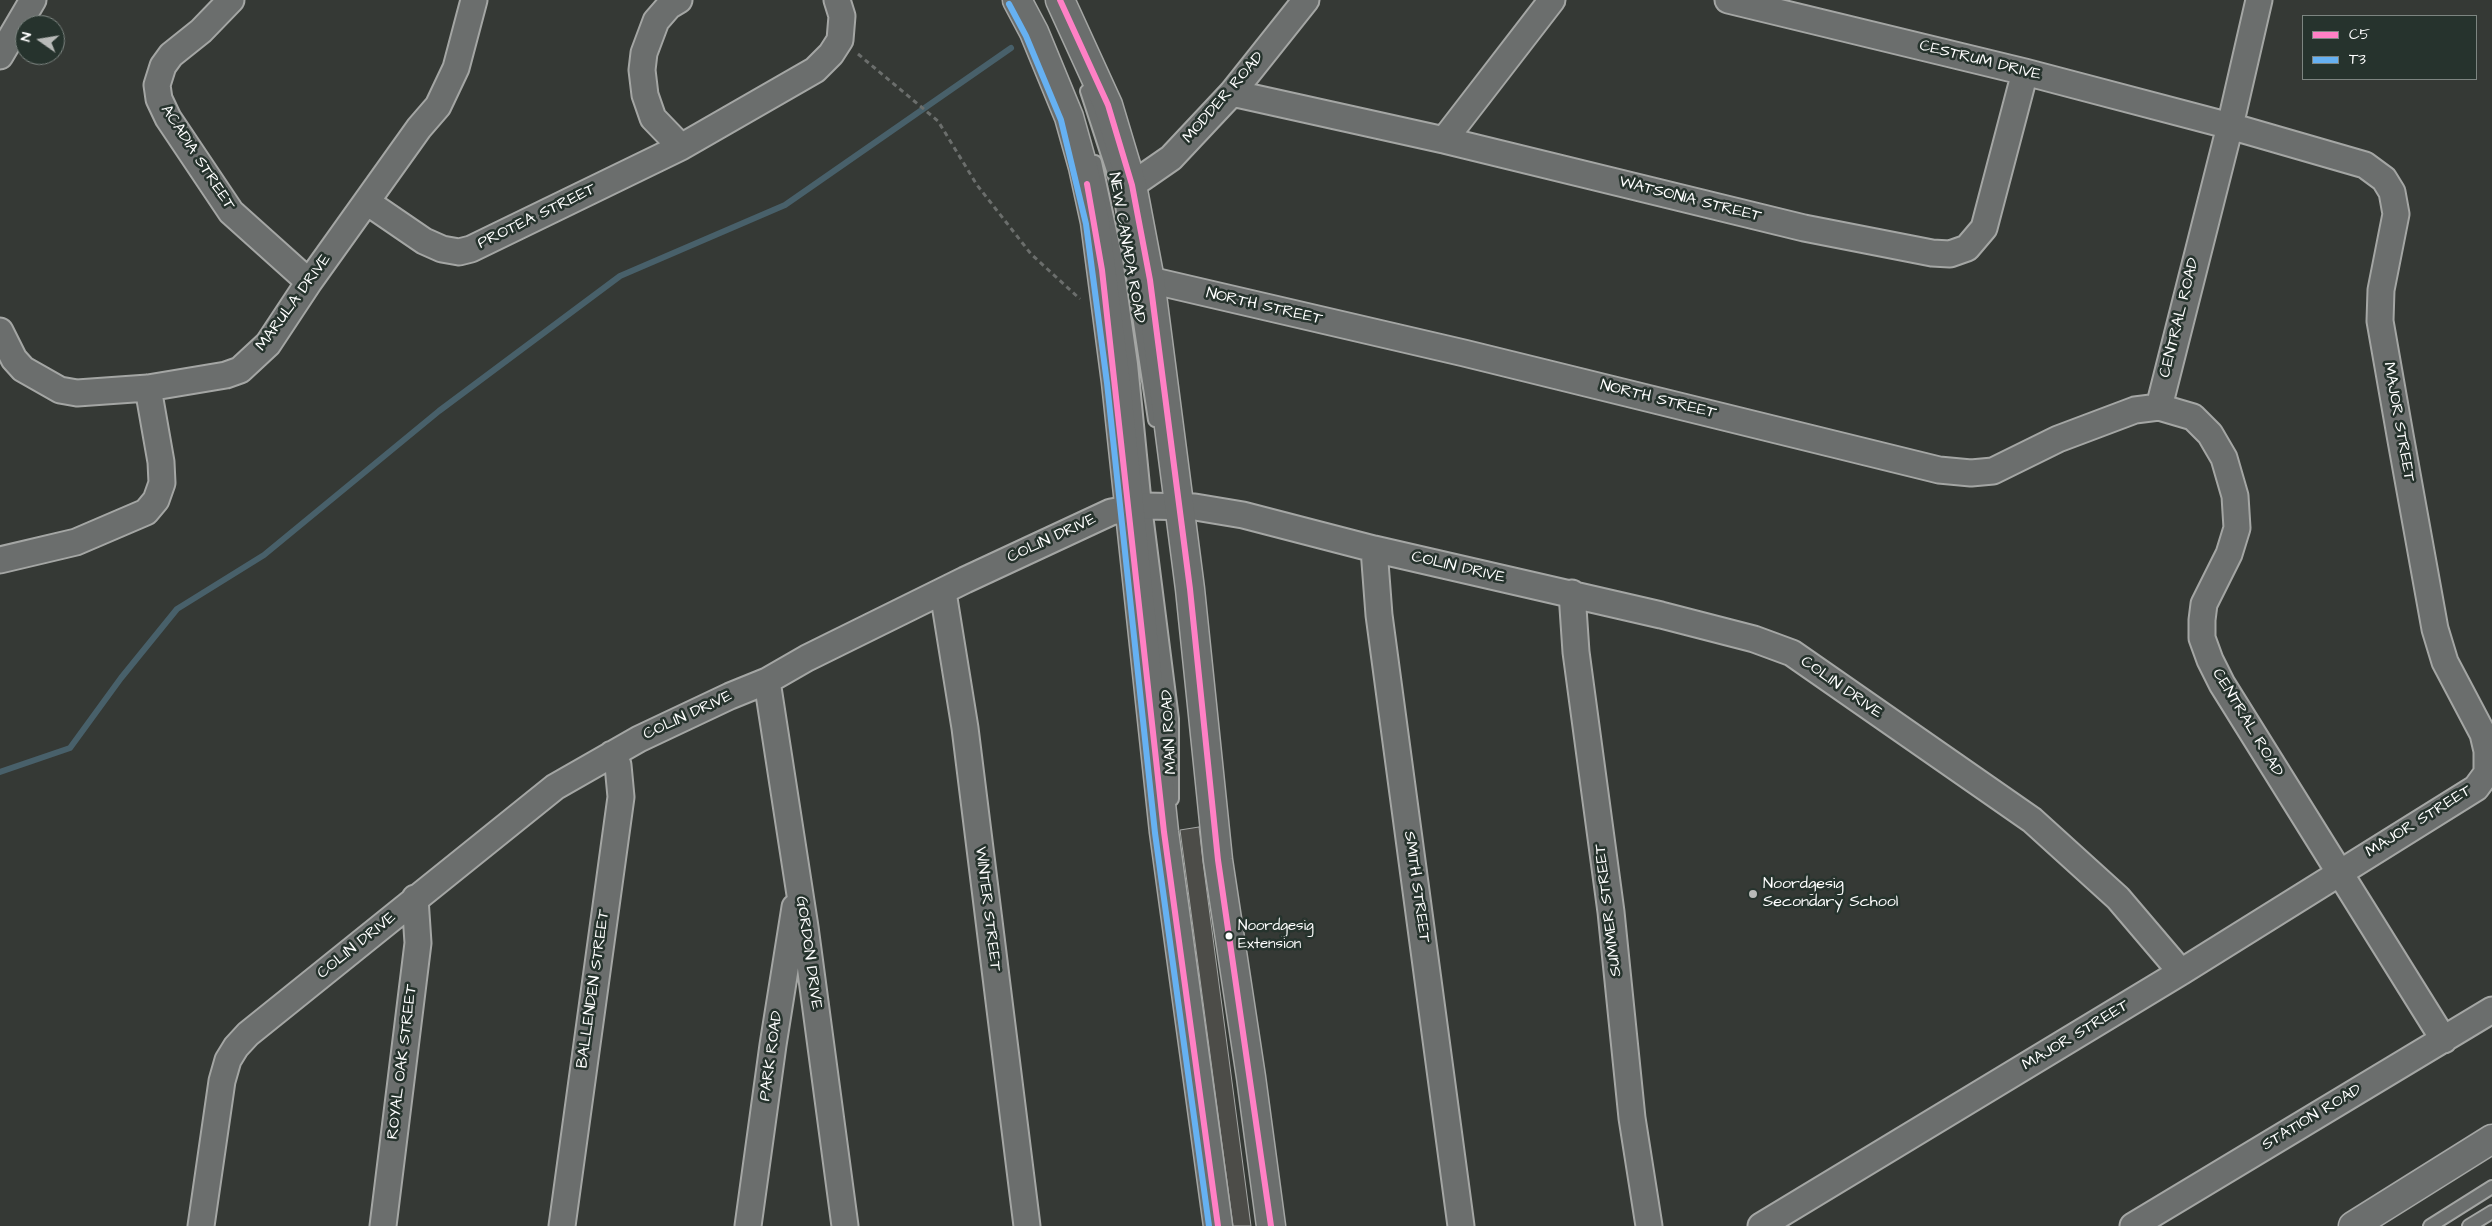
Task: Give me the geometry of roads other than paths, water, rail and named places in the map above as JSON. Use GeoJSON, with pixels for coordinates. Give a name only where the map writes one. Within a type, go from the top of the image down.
{"type":"FeatureCollection","features":[{"type":"Feature","properties":{"kind":"main road","name":"NEW CANADA ROAD"},"geometry":{"type":"LineString","coordinates":[[1017,0],[1034,32],[1069,117],[1083,167],[1095,222],[1116,382],[1155,507]]}},
{"type":"Feature","properties":{"kind":"main road","name":"NEW CANADA ROAD"},"geometry":{"type":"LineString","coordinates":[[1058,4],[1108,105],[1132,185],[1150,280],[1155,507]]}},
{"type":"Feature","properties":{"kind":"main road","name":"MAIN ROAD"},"geometry":{"type":"LineString","coordinates":[[1155,507],[1164,832],[1218,1226]]}},
{"type":"Feature","properties":{"kind":"main road","name":"MAIN ROAD"},"geometry":{"type":"LineString","coordinates":[[1155,507],[1218,860],[1251,1077],[1271,1226]]}},
{"type":"Feature","properties":{"kind":"main road"},"geometry":{"type":"LineString","coordinates":[[2353,1226],[2492,1139]]}},
{"type":"Feature","properties":{"kind":"street"},"geometry":{"type":"LineString","coordinates":[[0,56],[33,0]]}},
{"type":"Feature","properties":{"kind":"street","name":"ACADIA STREET"},"geometry":{"type":"LineString","coordinates":[[231,0],[201,31],[172,55],[163,66],[158,76],[159,99],[168,118],[231,212],[309,282]]}},
{"type":"Feature","properties":{"kind":"street","name":"MARULA DRIVE"},"geometry":{"type":"LineString","coordinates":[[0,331],[14,360],[23,369],[60,390],[97,393],[148,388],[226,375],[240,370],[268,344],[309,282],[418,128],[438,106],[456,68],[474,0]]}},
{"type":"Feature","properties":{"kind":"street"},"geometry":{"type":"LineString","coordinates":[[679,0],[669,6],[656,21],[644,52],[642,70],[645,95],[653,118],[682,146]]}},
{"type":"Feature","properties":{"kind":"street","name":"PROTEA STREET"},"geometry":{"type":"LineString","coordinates":[[367,202],[424,241],[442,249],[459,252],[471,249],[682,146],[814,70],[831,54],[840,40],[842,16],[837,0]]}},
{"type":"Feature","properties":{"kind":"street","name":"MODDER ROAD"},"geometry":{"type":"LineString","coordinates":[[1132,185],[1171,158],[1232,93],[1306,0]]}},
{"type":"Feature","properties":{"kind":"street"},"geometry":{"type":"LineString","coordinates":[[1444,140],[1552,0]]}},
{"type":"Feature","properties":{"kind":"street","name":"CESTRUM DRIVE"},"geometry":{"type":"LineString","coordinates":[[1728,0],[2025,72],[2230,126]]}},
{"type":"Feature","properties":{"kind":"street","name":"CENTRAL ROAD"},"geometry":{"type":"LineString","coordinates":[[2259,0],[2230,126],[2159,407],[2193,417],[2210,434],[2224,458],[2236,496],[2237,528],[2229,554],[2204,604],[2202,638],[2210,660],[2222,684],[2444,1040]]}},
{"type":"Feature","properties":{"kind":"street","name":"WATSONIA STREET"},"geometry":{"type":"LineString","coordinates":[[1232,93],[1444,140],[1804,228],[1932,253],[1950,254],[1967,248],[1984,228],[2025,72]]}},
{"type":"Feature","properties":{"kind":"street","name":"MAJOR STREET"},"geometry":{"type":"LineString","coordinates":[[1761,1226],[2182,972],[2338,872],[2476,788],[2487,773],[2487,751],[2483,734],[2445,662],[2435,629],[2380,321],[2381,290],[2396,214],[2392,192],[2384,179],[2365,165],[2230,126]]}},
{"type":"Feature","properties":{"kind":"street","name":"NORTH STREET"},"geometry":{"type":"LineString","coordinates":[[1150,280],[1473,355],[1939,470],[1970,473],[1993,471],[2058,439],[2110,418],[2159,407]]}},
{"type":"Feature","properties":{"kind":"street"},"geometry":{"type":"LineString","coordinates":[[0,560],[76,542],[146,512],[156,500],[162,483],[161,462],[148,388]]}},
{"type":"Feature","properties":{"kind":"street","name":"COLIN DRIVE"},"geometry":{"type":"LineString","coordinates":[[201,1226],[222,1081],[228,1060],[236,1046],[248,1034],[415,898],[555,787],[612,754],[721,700],[767,681],[807,658],[1111,512],[1155,507],[1212,509],[1374,549],[1572,593],[1754,639],[1792,653],[2032,820],[2118,898],[2182,972]]}},
{"type":"Feature","properties":{"kind":"street","name":"SMITH STREET"},"geometry":{"type":"LineString","coordinates":[[1374,549],[1378,615],[1461,1226]]}},
{"type":"Feature","properties":{"kind":"street","name":"WINTER STREET"},"geometry":{"type":"LineString","coordinates":[[943,592],[965,728],[1027,1226]]}},
{"type":"Feature","properties":{"kind":"street","name":"SUMMER STREET"},"geometry":{"type":"LineString","coordinates":[[1572,593],[1576,652],[1611,912],[1632,1118],[1649,1226]]}},
{"type":"Feature","properties":{"kind":"street","name":"GORDON DRIVE"},"geometry":{"type":"LineString","coordinates":[[767,681],[798,887],[845,1226]]}},
{"type":"Feature","properties":{"kind":"street","name":"BALLENDEN STREET"},"geometry":{"type":"LineString","coordinates":[[562,1226],[621,797],[618,765],[612,754]]}},
{"type":"Feature","properties":{"kind":"street","name":"PARK ROAD"},"geometry":{"type":"LineString","coordinates":[[748,1226],[773,1045],[798,887]]}},
{"type":"Feature","properties":{"kind":"street","name":"ROYAL OAK STREET"},"geometry":{"type":"LineString","coordinates":[[383,1226],[418,943],[415,898]]}},
{"type":"Feature","properties":{"kind":"street","name":"STATION ROAD"},"geometry":{"type":"LineString","coordinates":[[2132,1226],[2492,1010]]}},
{"type":"Feature","properties":{"kind":"lane","name":"NEW CANADA ROAD"},"geometry":{"type":"LineString","coordinates":[[1031,0],[1076,102],[1102,186],[1116,259],[1155,507]]}},
{"type":"Feature","properties":{"kind":"lane","name":"NEW CANADA ROAD"},"geometry":{"type":"LineString","coordinates":[[1058,4],[1096,114],[1120,192],[1156,429]]}},
{"type":"Feature","properties":{"kind":"lane"},"geometry":{"type":"LineString","coordinates":[[1159,448],[1155,507],[1174,566]]}},
{"type":"Feature","properties":{"kind":"lane","name":"MAIN ROAD"},"geometry":{"type":"LineString","coordinates":[[1155,507],[1172,719],[1174,832],[1225,1226]]}},
{"type":"Feature","properties":{"kind":"lane","name":"MAIN ROAD"},"geometry":{"type":"LineString","coordinates":[[1182,635],[1207,863],[1260,1226]]}},
{"type":"Feature","properties":{"kind":"lane"},"geometry":{"type":"LineString","coordinates":[[2430,1226],[2492,1187]]}},
{"type":"Feature","properties":{"kind":"lane"},"geometry":{"type":"LineString","coordinates":[[2470,1226],[2492,1212]]}},
{"type":"Feature","properties":{"kind":"waterway"},"geometry":{"type":"LineString","coordinates":[[0,772],[70,748],[121,678],[177,609],[264,555],[439,411],[620,276],[785,205],[1011,48]]}},
{"type":"Feature","properties":{"kind":"place","name":"Noordgesig Secondary School"},"geometry":{"type":"Point","coordinates":[1753,894]}},
{"type":"Feature","properties":{"kind":"place","name":"Noordgesig Extension"},"geometry":{"type":"Point","coordinates":[1229,936]}}]}
